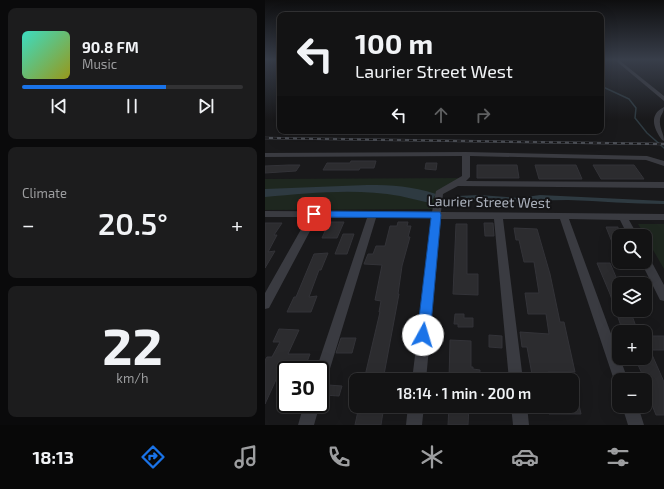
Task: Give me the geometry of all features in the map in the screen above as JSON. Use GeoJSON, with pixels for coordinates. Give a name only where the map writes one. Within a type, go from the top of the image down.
{"type":"FeatureCollection","features":[{"type":"Feature","properties":{"kind":"street"},"geometry":{"type":"LineString","coordinates":[[641,80],[664,99]]}},
{"type":"Feature","properties":{"kind":"street"},"geometry":{"type":"LineString","coordinates":[[664,109],[660,112],[655,122],[664,139]]}},
{"type":"Feature","properties":{"kind":"street"},"geometry":{"type":"LineString","coordinates":[[420,373],[439,193],[466,177],[466,154]]}},
{"type":"Feature","properties":{"kind":"street"},"geometry":{"type":"LineString","coordinates":[[265,155],[466,154],[647,158],[664,164]]}},
{"type":"Feature","properties":{"kind":"street"},"geometry":{"type":"LineString","coordinates":[[457,183],[664,185]]}},
{"type":"Feature","properties":{"kind":"street","name":"Laurier Street West"},"geometry":{"type":"LineString","coordinates":[[265,214],[664,217]]}},
{"type":"Feature","properties":{"kind":"street"},"geometry":{"type":"LineString","coordinates":[[265,304],[314,214]]}},
{"type":"Feature","properties":{"kind":"street"},"geometry":{"type":"LineString","coordinates":[[326,361],[373,214]]}},
{"type":"Feature","properties":{"kind":"street"},"geometry":{"type":"LineString","coordinates":[[498,216],[515,373]]}},
{"type":"Feature","properties":{"kind":"street"},"geometry":{"type":"LineString","coordinates":[[564,217],[619,373]]}},
{"type":"Feature","properties":{"kind":"street"},"geometry":{"type":"LineString","coordinates":[[623,217],[629,229]]}},
{"type":"Feature","properties":{"kind":"street"},"geometry":{"type":"LineString","coordinates":[[650,269],[664,296]]}},
{"type":"Feature","properties":{"kind":"street"},"geometry":{"type":"LineString","coordinates":[[306,425],[309,413]]}},
{"type":"Feature","properties":{"kind":"street"},"geometry":{"type":"LineString","coordinates":[[414,425],[415,413]]}},
{"type":"Feature","properties":{"kind":"street"},"geometry":{"type":"LineString","coordinates":[[520,413],[521,425]]}},
{"type":"Feature","properties":{"kind":"street"},"geometry":{"type":"LineString","coordinates":[[632,413],[636,425]]}},
{"type":"Feature","properties":{"kind":"shaded area"},"geometry":{"type":"Polygon","coordinates":[[[467,178],[443,194],[435,209],[265,210],[265,179],[467,178]]]}},
{"type":"Feature","properties":{"kind":"shaded area"},"geometry":{"type":"Polygon","coordinates":[[[367,185],[402,186],[436,194],[430,203],[400,196],[367,192],[333,192],[265,197],[265,189],[367,185]]]}},
{"type":"Feature","properties":{"kind":"shaded area"},"geometry":{"type":"Polygon","coordinates":[[[479,195],[519,198],[540,195],[664,201],[664,204],[568,200],[499,202],[458,196],[479,195]]]}},
{"type":"Feature","properties":{"kind":"shaded area"},"geometry":{"type":"Polygon","coordinates":[[[638,224],[664,224],[664,269],[652,248],[652,229],[641,229],[638,224]]]}},
{"type":"Feature","properties":{"kind":"building"},"geometry":{"type":"Polygon","coordinates":[[[351,161],[376,161],[374,168],[360,168],[359,170],[323,170],[327,163],[350,163],[351,161]]]}},
{"type":"Feature","properties":{"kind":"building"},"geometry":{"type":"Polygon","coordinates":[[[426,163],[437,163],[436,170],[425,169],[426,163]]]}},
{"type":"Feature","properties":{"kind":"building"},"geometry":{"type":"Polygon","coordinates":[[[300,165],[296,171],[265,173],[265,166],[300,165]]]}},
{"type":"Feature","properties":{"kind":"building"},"geometry":{"type":"Polygon","coordinates":[[[477,165],[517,165],[519,178],[477,178],[477,165]]]}},
{"type":"Feature","properties":{"kind":"building"},"geometry":{"type":"Polygon","coordinates":[[[535,165],[576,165],[582,179],[539,179],[535,165]]]}},
{"type":"Feature","properties":{"kind":"building"},"geometry":{"type":"Polygon","coordinates":[[[593,165],[634,165],[644,179],[601,179],[593,165]]]}},
{"type":"Feature","properties":{"kind":"building"},"geometry":{"type":"Polygon","coordinates":[[[329,222],[344,222],[337,238],[322,238],[329,222]]]}},
{"type":"Feature","properties":{"kind":"building"},"geometry":{"type":"Polygon","coordinates":[[[398,222],[408,222],[407,226],[411,226],[408,237],[410,237],[402,266],[399,294],[384,373],[366,373],[380,312],[381,301],[375,300],[382,265],[364,264],[368,254],[373,254],[376,246],[385,246],[390,226],[397,226],[398,222]]]}},
{"type":"Feature","properties":{"kind":"building"},"geometry":{"type":"Polygon","coordinates":[[[265,223],[282,223],[274,235],[277,235],[268,252],[275,251],[265,268],[265,223]]]}},
{"type":"Feature","properties":{"kind":"building"},"geometry":{"type":"Polygon","coordinates":[[[484,223],[493,223],[494,236],[485,236],[484,223]]]}},
{"type":"Feature","properties":{"kind":"building"},"geometry":{"type":"Polygon","coordinates":[[[456,224],[467,224],[467,274],[478,274],[478,295],[453,294],[456,224]]]}},
{"type":"Feature","properties":{"kind":"building"},"geometry":{"type":"Polygon","coordinates":[[[606,227],[618,227],[618,229],[612,229],[612,242],[606,227]]]}},
{"type":"Feature","properties":{"kind":"building"},"geometry":{"type":"Polygon","coordinates":[[[514,228],[537,229],[550,274],[560,322],[564,322],[575,372],[532,373],[527,347],[522,347],[520,332],[549,334],[546,314],[528,314],[525,293],[539,293],[534,262],[524,262],[519,240],[516,240],[514,228]]]}},
{"type":"Feature","properties":{"kind":"building"},"geometry":{"type":"Polygon","coordinates":[[[343,234],[354,234],[347,254],[335,254],[343,234]]]}},
{"type":"Feature","properties":{"kind":"building"},"geometry":{"type":"Polygon","coordinates":[[[328,253],[321,270],[319,270],[309,297],[317,296],[311,312],[287,312],[294,297],[296,297],[314,254],[328,253]]]}},
{"type":"Feature","properties":{"kind":"building"},"geometry":{"type":"Polygon","coordinates":[[[597,263],[610,263],[616,277],[612,277],[612,300],[597,263]]]}},
{"type":"Feature","properties":{"kind":"building"},"geometry":{"type":"Polygon","coordinates":[[[455,314],[464,314],[464,318],[473,318],[473,327],[458,327],[458,324],[454,324],[455,314]]]}},
{"type":"Feature","properties":{"kind":"building"},"geometry":{"type":"Polygon","coordinates":[[[618,317],[633,317],[635,325],[621,325],[618,317]]]}},
{"type":"Feature","properties":{"kind":"building"},"geometry":{"type":"Polygon","coordinates":[[[279,329],[299,330],[288,354],[310,354],[307,361],[277,361],[277,377],[265,404],[265,360],[267,357],[272,357],[280,342],[273,342],[279,329]]]}},
{"type":"Feature","properties":{"kind":"building"},"geometry":{"type":"Polygon","coordinates":[[[489,335],[502,336],[502,348],[489,347],[489,335]]]}},
{"type":"Feature","properties":{"kind":"building"},"geometry":{"type":"Polygon","coordinates":[[[652,336],[664,336],[664,350],[652,350],[652,336]]]}},
{"type":"Feature","properties":{"kind":"building"},"geometry":{"type":"Polygon","coordinates":[[[341,338],[356,338],[352,353],[336,353],[341,338]]]}},
{"type":"Feature","properties":{"kind":"building"},"geometry":{"type":"Polygon","coordinates":[[[450,340],[471,341],[471,367],[473,367],[473,369],[480,370],[480,373],[449,373],[450,340]]]}},
{"type":"Feature","properties":{"kind":"building"},"geometry":{"type":"Polygon","coordinates":[[[652,355],[664,382],[664,415],[656,415],[652,405],[652,373],[642,373],[638,365],[652,365],[652,355]]]}},
{"type":"Feature","properties":{"kind":"building"},"geometry":{"type":"Polygon","coordinates":[[[329,385],[342,386],[339,396],[329,395],[329,385]]]}},
{"type":"Feature","properties":{"kind":"building"},"geometry":{"type":"Polygon","coordinates":[[[579,405],[581,414],[549,414],[579,413],[579,405]]]}},
{"type":"Feature","properties":{"kind":"building"},"geometry":{"type":"Polygon","coordinates":[[[358,413],[383,413],[381,425],[355,425],[358,413]]]}},
{"type":"Feature","properties":{"kind":"building"},"geometry":{"type":"Polygon","coordinates":[[[449,413],[469,413],[468,425],[448,425],[449,413]]]}},
{"type":"Feature","properties":{"kind":"waterway"},"geometry":{"type":"LineString","coordinates":[[604,87],[629,99],[636,108],[635,118],[647,133],[664,148]]}},
{"type":"Feature","properties":{"kind":"railway"},"geometry":{"type":"LineString","coordinates":[[265,138],[664,144]]}},
{"type":"Feature","properties":{"kind":"route"},"geometry":{"type":"LineString","coordinates":[[314,214],[436,215],[423,335]]}}]}
